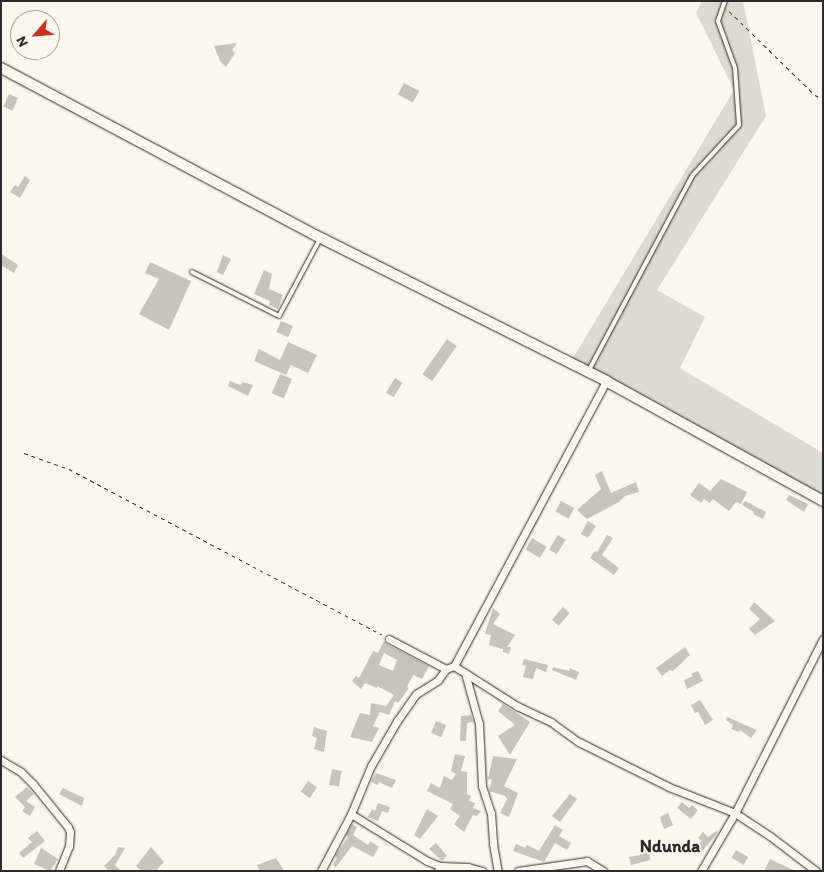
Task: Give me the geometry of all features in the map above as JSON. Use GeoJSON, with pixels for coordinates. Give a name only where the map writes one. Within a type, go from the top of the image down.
{"type":"FeatureCollection","features":[{"type":"Feature","properties":{"kind":"main road"},"geometry":{"type":"LineString","coordinates":[[1,68],[321,238],[606,381],[823,501]]}},
{"type":"Feature","properties":{"kind":"street"},"geometry":{"type":"LineString","coordinates":[[321,871],[351,814],[371,766],[397,721],[416,694],[438,680],[446,669],[454,666],[606,381]]}},
{"type":"Feature","properties":{"kind":"street"},"geometry":{"type":"LineString","coordinates":[[389,639],[446,669]]}},
{"type":"Feature","properties":{"kind":"street"},"geometry":{"type":"LineString","coordinates":[[701,871],[735,813],[823,639]]}},
{"type":"Feature","properties":{"kind":"street"},"geometry":{"type":"LineString","coordinates":[[454,666],[517,706],[551,722],[579,742],[669,788],[735,813],[770,836],[816,871]]}},
{"type":"Feature","properties":{"kind":"street"},"geometry":{"type":"LineString","coordinates":[[465,673],[479,724],[482,786],[491,813],[493,844],[498,871]]}},
{"type":"Feature","properties":{"kind":"street"},"geometry":{"type":"LineString","coordinates":[[1,760],[21,772],[33,784],[68,827],[69,846],[59,871]]}},
{"type":"Feature","properties":{"kind":"street"},"geometry":{"type":"LineString","coordinates":[[351,814],[439,868],[468,867],[482,871]]}},
{"type":"Feature","properties":{"kind":"street"},"geometry":{"type":"LineString","coordinates":[[518,871],[586,861],[602,871]]}},
{"type":"Feature","properties":{"kind":"lane"},"geometry":{"type":"LineString","coordinates":[[588,372],[692,176],[739,124],[735,68],[718,21],[724,4]]}},
{"type":"Feature","properties":{"kind":"lane"},"geometry":{"type":"LineString","coordinates":[[192,272],[280,316],[321,238]]}},
{"type":"Feature","properties":{"kind":"path"},"geometry":{"type":"LineString","coordinates":[[724,4],[814,95],[823,99]]}},
{"type":"Feature","properties":{"kind":"path"},"geometry":{"type":"LineString","coordinates":[[24,454],[70,469],[389,639]]}},
{"type":"Feature","properties":{"kind":"shaded area"},"geometry":{"type":"Polygon","coordinates":[[[702,1],[743,1],[766,116],[657,290],[705,317],[680,368],[823,453],[823,496],[570,363],[734,90],[696,13],[702,1]]]}},
{"type":"Feature","properties":{"kind":"building"},"geometry":{"type":"Polygon","coordinates":[[[237,43],[232,50],[235,53],[226,67],[220,61],[214,46],[237,43]]]}},
{"type":"Feature","properties":{"kind":"building"},"geometry":{"type":"Polygon","coordinates":[[[404,83],[419,91],[413,102],[398,94],[404,83]]]}},
{"type":"Feature","properties":{"kind":"building"},"geometry":{"type":"Polygon","coordinates":[[[9,94],[18,98],[12,111],[3,107],[9,94]]]}},
{"type":"Feature","properties":{"kind":"building"},"geometry":{"type":"Polygon","coordinates":[[[25,176],[30,180],[20,198],[10,192],[15,185],[18,187],[25,176]]]}},
{"type":"Feature","properties":{"kind":"building"},"geometry":{"type":"Polygon","coordinates":[[[1,254],[18,265],[14,273],[1,265],[1,254]]]}},
{"type":"Feature","properties":{"kind":"building"},"geometry":{"type":"Polygon","coordinates":[[[223,255],[231,259],[223,275],[217,272],[223,255]]]}},
{"type":"Feature","properties":{"kind":"building"},"geometry":{"type":"Polygon","coordinates":[[[150,262],[191,281],[169,330],[139,314],[159,279],[145,273],[150,262]]]}},
{"type":"Feature","properties":{"kind":"building"},"geometry":{"type":"Polygon","coordinates":[[[264,270],[272,274],[269,289],[283,295],[278,309],[269,305],[270,301],[254,294],[264,270]]]}},
{"type":"Feature","properties":{"kind":"building"},"geometry":{"type":"Polygon","coordinates":[[[281,321],[293,326],[288,337],[276,332],[281,321]]]}},
{"type":"Feature","properties":{"kind":"building"},"geometry":{"type":"Polygon","coordinates":[[[447,339],[457,346],[432,381],[422,374],[447,339]]]}},
{"type":"Feature","properties":{"kind":"building"},"geometry":{"type":"Polygon","coordinates":[[[288,342],[317,355],[308,373],[291,365],[286,375],[254,361],[259,349],[280,360],[288,342]]]}},
{"type":"Feature","properties":{"kind":"building"},"geometry":{"type":"Polygon","coordinates":[[[280,374],[292,379],[284,398],[272,393],[280,374]]]}},
{"type":"Feature","properties":{"kind":"building"},"geometry":{"type":"Polygon","coordinates":[[[395,378],[403,383],[394,397],[386,392],[395,378]]]}},
{"type":"Feature","properties":{"kind":"building"},"geometry":{"type":"Polygon","coordinates":[[[230,381],[240,385],[243,382],[253,385],[248,396],[228,386],[230,381]]]}},
{"type":"Feature","properties":{"kind":"building"},"geometry":{"type":"Polygon","coordinates":[[[602,471],[611,493],[636,482],[639,492],[625,496],[619,502],[587,519],[577,510],[601,489],[595,475],[602,471]]]}},
{"type":"Feature","properties":{"kind":"building"},"geometry":{"type":"Polygon","coordinates":[[[721,479],[747,492],[741,504],[736,502],[729,511],[713,499],[710,503],[704,499],[701,503],[690,495],[699,483],[710,491],[721,479]]]}},
{"type":"Feature","properties":{"kind":"building"},"geometry":{"type":"Polygon","coordinates":[[[789,495],[808,504],[804,512],[786,500],[789,495]]]}},
{"type":"Feature","properties":{"kind":"building"},"geometry":{"type":"Polygon","coordinates":[[[561,501],[574,508],[569,519],[555,512],[561,501]]]}},
{"type":"Feature","properties":{"kind":"building"},"geometry":{"type":"Polygon","coordinates":[[[745,501],[766,512],[763,519],[742,505],[745,501]]]}},
{"type":"Feature","properties":{"kind":"building"},"geometry":{"type":"Polygon","coordinates":[[[588,521],[596,526],[588,538],[581,534],[588,521]]]}},
{"type":"Feature","properties":{"kind":"building"},"geometry":{"type":"Polygon","coordinates":[[[558,535],[566,540],[557,554],[549,549],[558,535]]]}},
{"type":"Feature","properties":{"kind":"building"},"geometry":{"type":"Polygon","coordinates":[[[607,535],[613,538],[602,555],[619,568],[614,575],[590,558],[595,551],[597,552],[607,535]]]}},
{"type":"Feature","properties":{"kind":"building"},"geometry":{"type":"Polygon","coordinates":[[[532,538],[547,547],[540,558],[525,549],[532,538]]]}},
{"type":"Feature","properties":{"kind":"building"},"geometry":{"type":"Polygon","coordinates":[[[754,602],[775,621],[755,635],[749,629],[760,619],[749,609],[754,602]]]}},
{"type":"Feature","properties":{"kind":"building"},"geometry":{"type":"Polygon","coordinates":[[[563,607],[570,613],[559,626],[552,620],[563,607]]]}},
{"type":"Feature","properties":{"kind":"building"},"geometry":{"type":"Polygon","coordinates":[[[493,608],[500,614],[493,624],[515,635],[507,647],[511,647],[509,654],[503,652],[503,649],[489,645],[491,635],[485,634],[493,608]]]}},
{"type":"Feature","properties":{"kind":"building"},"geometry":{"type":"Polygon","coordinates":[[[384,641],[388,645],[429,666],[422,679],[413,675],[407,687],[409,688],[398,703],[395,701],[389,715],[380,712],[373,726],[379,728],[372,742],[350,737],[360,713],[370,715],[371,703],[386,706],[394,695],[377,686],[377,688],[365,683],[361,689],[352,681],[356,676],[359,678],[373,651],[378,653],[384,641]],[[384,653],[379,665],[393,671],[397,660],[384,653]]]}},
{"type":"Feature","properties":{"kind":"building"},"geometry":{"type":"Polygon","coordinates":[[[685,647],[690,655],[673,671],[670,670],[662,676],[656,668],[685,647]]]}},
{"type":"Feature","properties":{"kind":"building"},"geometry":{"type":"Polygon","coordinates":[[[524,659],[548,665],[546,672],[536,668],[533,679],[523,677],[526,666],[522,665],[524,659]]]}},
{"type":"Feature","properties":{"kind":"building"},"geometry":{"type":"Polygon","coordinates":[[[553,667],[569,671],[570,668],[579,672],[576,680],[552,670],[553,667]]]}},
{"type":"Feature","properties":{"kind":"building"},"geometry":{"type":"Polygon","coordinates":[[[698,671],[703,681],[687,689],[684,680],[693,676],[691,674],[698,671]]]}},
{"type":"Feature","properties":{"kind":"building"},"geometry":{"type":"Polygon","coordinates":[[[700,700],[713,720],[705,725],[698,712],[695,713],[691,705],[700,700]]]}},
{"type":"Feature","properties":{"kind":"building"},"geometry":{"type":"Polygon","coordinates":[[[503,704],[530,722],[510,755],[498,736],[515,725],[498,711],[503,704]]]}},
{"type":"Feature","properties":{"kind":"building"},"geometry":{"type":"Polygon","coordinates":[[[471,715],[473,722],[467,723],[466,741],[460,741],[461,716],[471,715]]]}},
{"type":"Feature","properties":{"kind":"building"},"geometry":{"type":"Polygon","coordinates":[[[727,717],[757,730],[751,738],[740,730],[739,732],[731,729],[733,725],[726,720],[727,717]]]}},
{"type":"Feature","properties":{"kind":"building"},"geometry":{"type":"Polygon","coordinates":[[[436,721],[446,725],[441,737],[431,733],[436,721]]]}},
{"type":"Feature","properties":{"kind":"building"},"geometry":{"type":"Polygon","coordinates":[[[314,727],[327,731],[324,752],[314,749],[317,738],[312,736],[314,727]]]}},
{"type":"Feature","properties":{"kind":"building"},"geometry":{"type":"Polygon","coordinates":[[[455,754],[465,756],[461,771],[467,772],[467,794],[471,796],[469,801],[475,803],[473,808],[481,811],[477,816],[473,815],[464,832],[454,824],[460,816],[450,809],[453,804],[427,791],[431,783],[440,788],[444,776],[452,780],[456,774],[451,771],[455,754]]]}},
{"type":"Feature","properties":{"kind":"building"},"geometry":{"type":"Polygon","coordinates":[[[493,756],[517,759],[504,786],[518,793],[509,817],[500,813],[507,799],[505,796],[489,791],[492,780],[488,779],[493,756]]]}},
{"type":"Feature","properties":{"kind":"building"},"geometry":{"type":"Polygon","coordinates":[[[332,769],[342,771],[339,787],[329,785],[332,769]]]}},
{"type":"Feature","properties":{"kind":"building"},"geometry":{"type":"Polygon","coordinates":[[[376,773],[396,780],[392,788],[379,782],[378,785],[371,782],[376,773]]]}},
{"type":"Feature","properties":{"kind":"building"},"geometry":{"type":"Polygon","coordinates":[[[308,781],[317,787],[310,798],[301,792],[308,781]]]}},
{"type":"Feature","properties":{"kind":"building"},"geometry":{"type":"Polygon","coordinates":[[[27,787],[34,794],[26,801],[35,807],[30,816],[22,811],[25,807],[15,797],[27,787]]]}},
{"type":"Feature","properties":{"kind":"building"},"geometry":{"type":"Polygon","coordinates":[[[63,788],[84,798],[82,806],[59,794],[63,788]]]}},
{"type":"Feature","properties":{"kind":"building"},"geometry":{"type":"Polygon","coordinates":[[[570,794],[577,799],[560,822],[552,816],[570,794]]]}},
{"type":"Feature","properties":{"kind":"building"},"geometry":{"type":"Polygon","coordinates":[[[682,802],[689,808],[692,805],[698,810],[691,819],[677,808],[682,802]]]}},
{"type":"Feature","properties":{"kind":"building"},"geometry":{"type":"Polygon","coordinates":[[[378,803],[390,807],[388,813],[382,811],[378,821],[368,817],[372,809],[375,811],[378,803]]]}},
{"type":"Feature","properties":{"kind":"building"},"geometry":{"type":"Polygon","coordinates":[[[427,809],[438,816],[420,839],[414,835],[427,809]]]}},
{"type":"Feature","properties":{"kind":"building"},"geometry":{"type":"Polygon","coordinates":[[[668,813],[673,825],[664,829],[660,817],[668,813]]]}},
{"type":"Feature","properties":{"kind":"building"},"geometry":{"type":"Polygon","coordinates":[[[352,824],[357,827],[353,835],[368,845],[370,841],[379,847],[373,857],[352,846],[336,867],[333,865],[337,858],[335,856],[348,837],[346,835],[352,824]]]}},
{"type":"Feature","properties":{"kind":"building"},"geometry":{"type":"Polygon","coordinates":[[[555,825],[563,830],[559,836],[571,843],[567,850],[555,843],[544,862],[513,851],[516,844],[525,848],[527,845],[539,851],[555,825]]]}},
{"type":"Feature","properties":{"kind":"building"},"geometry":{"type":"Polygon","coordinates":[[[718,830],[702,851],[697,845],[702,841],[698,838],[703,832],[708,837],[718,830]]]}},
{"type":"Feature","properties":{"kind":"building"},"geometry":{"type":"Polygon","coordinates":[[[37,831],[45,841],[23,858],[19,853],[32,842],[28,838],[37,831]]]}},
{"type":"Feature","properties":{"kind":"building"},"geometry":{"type":"Polygon","coordinates":[[[436,843],[447,856],[442,861],[429,849],[436,843]]]}},
{"type":"Feature","properties":{"kind":"building"},"geometry":{"type":"Polygon","coordinates":[[[640,843],[649,843],[650,860],[631,865],[629,857],[640,855],[640,843]]]}},
{"type":"Feature","properties":{"kind":"building"},"geometry":{"type":"Polygon","coordinates":[[[118,847],[125,848],[115,865],[121,871],[109,871],[104,866],[115,855],[118,847]]]}},
{"type":"Feature","properties":{"kind":"building"},"geometry":{"type":"Polygon","coordinates":[[[151,847],[164,862],[156,871],[142,871],[136,866],[151,847]]]}},
{"type":"Feature","properties":{"kind":"building"},"geometry":{"type":"Polygon","coordinates":[[[41,848],[58,859],[50,871],[34,864],[41,848]]]}},
{"type":"Feature","properties":{"kind":"building"},"geometry":{"type":"Polygon","coordinates":[[[736,850],[748,857],[744,865],[732,858],[736,850]]]}},
{"type":"Feature","properties":{"kind":"building"},"geometry":{"type":"Polygon","coordinates":[[[276,858],[284,871],[260,871],[257,865],[276,858]]]}},
{"type":"Feature","properties":{"kind":"building"},"geometry":{"type":"Polygon","coordinates":[[[770,859],[795,871],[764,871],[770,859]]]}},
{"type":"Feature","properties":{"kind":"district","name":"Ndunda"},"geometry":{"type":"Point","coordinates":[670,846]}}]}
